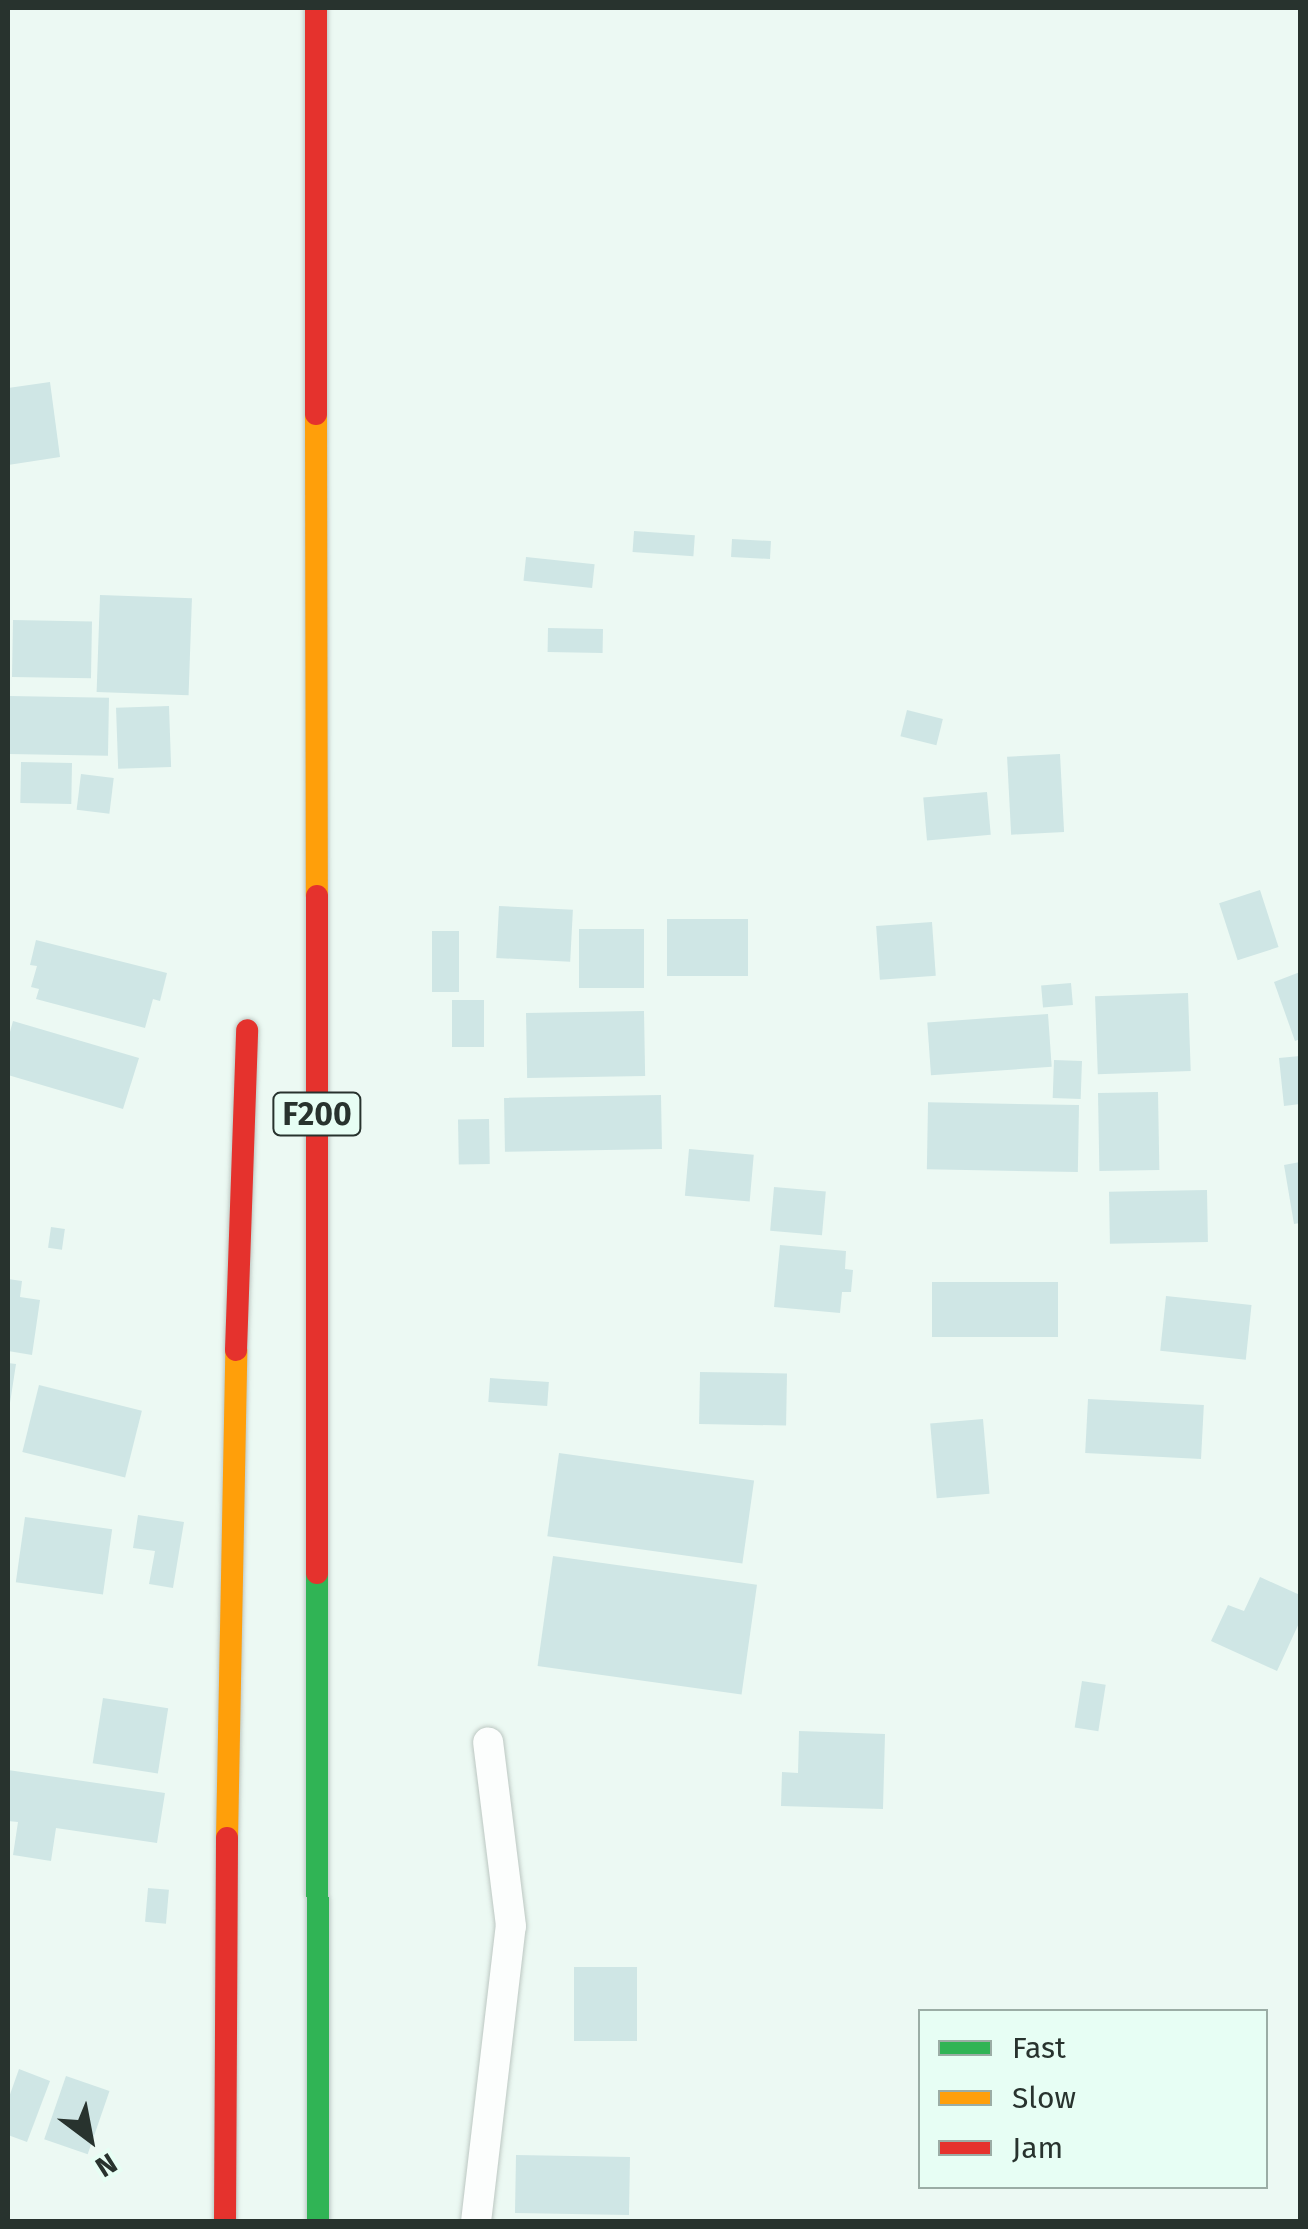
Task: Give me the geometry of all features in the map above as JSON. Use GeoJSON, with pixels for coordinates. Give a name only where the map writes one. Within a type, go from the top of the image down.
{"type":"FeatureCollection","features":[{"type":"Feature","properties":{"kind":"main road","name":"F200"},"geometry":{"type":"LineString","coordinates":[[316,8],[318,2222]]}},
{"type":"Feature","properties":{"kind":"main road"},"geometry":{"type":"LineString","coordinates":[[226,2222],[229,1518],[248,1030]]}},
{"type":"Feature","properties":{"kind":"street"},"geometry":{"type":"LineString","coordinates":[[476,2222],[510,1926],[488,1742]]}},
{"type":"Feature","properties":{"kind":"building"},"geometry":{"type":"Polygon","coordinates":[[[50,382],[60,457],[8,465],[8,388],[50,382]]]}},
{"type":"Feature","properties":{"kind":"building"},"geometry":{"type":"Polygon","coordinates":[[[634,531],[695,535],[693,556],[633,552],[634,531]]]}},
{"type":"Feature","properties":{"kind":"building"},"geometry":{"type":"Polygon","coordinates":[[[732,539],[771,541],[770,559],[731,557],[732,539]]]}},
{"type":"Feature","properties":{"kind":"building"},"geometry":{"type":"Polygon","coordinates":[[[526,557],[595,564],[592,588],[523,581],[526,557]]]}},
{"type":"Feature","properties":{"kind":"building"},"geometry":{"type":"Polygon","coordinates":[[[100,595],[192,598],[189,695],[97,692],[100,595]]]}},
{"type":"Feature","properties":{"kind":"building"},"geometry":{"type":"Polygon","coordinates":[[[13,620],[92,621],[91,678],[12,677],[13,620]]]}},
{"type":"Feature","properties":{"kind":"building"},"geometry":{"type":"Polygon","coordinates":[[[548,628],[603,629],[603,653],[548,652],[548,628]]]}},
{"type":"Feature","properties":{"kind":"building"},"geometry":{"type":"Polygon","coordinates":[[[10,696],[109,698],[108,756],[9,754],[10,696]]]}},
{"type":"Feature","properties":{"kind":"building"},"geometry":{"type":"Polygon","coordinates":[[[169,706],[171,767],[118,769],[116,708],[169,706]]]}},
{"type":"Feature","properties":{"kind":"building"},"geometry":{"type":"Polygon","coordinates":[[[907,710],[943,719],[936,745],[900,736],[907,710]]]}},
{"type":"Feature","properties":{"kind":"building"},"geometry":{"type":"Polygon","coordinates":[[[1060,754],[1064,832],[1011,835],[1007,757],[1060,754]]]}},
{"type":"Feature","properties":{"kind":"building"},"geometry":{"type":"Polygon","coordinates":[[[21,762],[72,763],[71,804],[20,803],[21,762]]]}},
{"type":"Feature","properties":{"kind":"building"},"geometry":{"type":"Polygon","coordinates":[[[81,774],[114,778],[109,814],[77,810],[81,774]]]}},
{"type":"Feature","properties":{"kind":"building"},"geometry":{"type":"Polygon","coordinates":[[[987,792],[991,835],[927,840],[923,798],[987,792]]]}},
{"type":"Feature","properties":{"kind":"building"},"geometry":{"type":"Polygon","coordinates":[[[1260,890],[1279,947],[1238,960],[1219,903],[1260,890]]]}},
{"type":"Feature","properties":{"kind":"building"},"geometry":{"type":"Polygon","coordinates":[[[499,906],[573,910],[570,962],[496,958],[499,906]]]}},
{"type":"Feature","properties":{"kind":"building"},"geometry":{"type":"Polygon","coordinates":[[[667,919],[748,919],[748,976],[667,976],[667,919]]]}},
{"type":"Feature","properties":{"kind":"building"},"geometry":{"type":"Polygon","coordinates":[[[932,922],[936,976],[880,980],[876,926],[932,922]]]}},
{"type":"Feature","properties":{"kind":"building"},"geometry":{"type":"Polygon","coordinates":[[[579,929],[644,929],[644,988],[579,988],[579,929]]]}},
{"type":"Feature","properties":{"kind":"building"},"geometry":{"type":"Polygon","coordinates":[[[432,931],[459,931],[459,992],[432,992],[432,931]]]}},
{"type":"Feature","properties":{"kind":"building"},"geometry":{"type":"Polygon","coordinates":[[[36,940],[167,973],[160,1001],[153,999],[145,1028],[36,999],[39,989],[31,987],[37,966],[30,965],[36,940]]]}},
{"type":"Feature","properties":{"kind":"building"},"geometry":{"type":"Polygon","coordinates":[[[1300,972],[1300,1039],[1295,1041],[1274,982],[1300,972]]]}},
{"type":"Feature","properties":{"kind":"building"},"geometry":{"type":"Polygon","coordinates":[[[1071,983],[1073,1005],[1043,1008],[1041,986],[1071,983]]]}},
{"type":"Feature","properties":{"kind":"building"},"geometry":{"type":"Polygon","coordinates":[[[1188,993],[1191,1071],[1098,1074],[1095,996],[1188,993]]]}},
{"type":"Feature","properties":{"kind":"building"},"geometry":{"type":"Polygon","coordinates":[[[452,1000],[484,1000],[484,1047],[452,1047],[452,1000]]]}},
{"type":"Feature","properties":{"kind":"building"},"geometry":{"type":"Polygon","coordinates":[[[644,1011],[645,1076],[527,1078],[526,1013],[644,1011]]]}},
{"type":"Feature","properties":{"kind":"building"},"geometry":{"type":"Polygon","coordinates":[[[1048,1014],[1052,1067],[931,1075],[927,1022],[1048,1014]]]}},
{"type":"Feature","properties":{"kind":"building"},"geometry":{"type":"Polygon","coordinates":[[[13,1021],[139,1058],[123,1109],[8,1075],[8,1039],[13,1021]]]}},
{"type":"Feature","properties":{"kind":"building"},"geometry":{"type":"Polygon","coordinates":[[[1300,1056],[1300,1104],[1284,1106],[1279,1058],[1300,1056]]]}},
{"type":"Feature","properties":{"kind":"building"},"geometry":{"type":"Polygon","coordinates":[[[1054,1060],[1082,1061],[1081,1099],[1053,1098],[1054,1060]]]}},
{"type":"Feature","properties":{"kind":"building"},"geometry":{"type":"Polygon","coordinates":[[[1158,1092],[1159,1170],[1099,1171],[1098,1093],[1158,1092]]]}},
{"type":"Feature","properties":{"kind":"building"},"geometry":{"type":"Polygon","coordinates":[[[661,1095],[662,1149],[505,1152],[504,1098],[661,1095]]]}},
{"type":"Feature","properties":{"kind":"building"},"geometry":{"type":"Polygon","coordinates":[[[928,1102],[1079,1105],[1078,1172],[927,1169],[928,1102]]]}},
{"type":"Feature","properties":{"kind":"building"},"geometry":{"type":"Polygon","coordinates":[[[489,1119],[490,1164],[459,1165],[458,1120],[489,1119]]]}},
{"type":"Feature","properties":{"kind":"building"},"geometry":{"type":"Polygon","coordinates":[[[689,1149],[754,1155],[750,1201],[685,1196],[689,1149]]]}},
{"type":"Feature","properties":{"kind":"building"},"geometry":{"type":"Polygon","coordinates":[[[1300,1162],[1300,1223],[1294,1224],[1284,1165],[1300,1162]]]}},
{"type":"Feature","properties":{"kind":"building"},"geometry":{"type":"Polygon","coordinates":[[[774,1187],[826,1192],[822,1235],[770,1231],[774,1187]]]}},
{"type":"Feature","properties":{"kind":"building"},"geometry":{"type":"Polygon","coordinates":[[[1207,1190],[1208,1242],[1110,1244],[1109,1192],[1207,1190]]]}},
{"type":"Feature","properties":{"kind":"building"},"geometry":{"type":"Polygon","coordinates":[[[51,1227],[65,1229],[62,1250],[48,1248],[51,1227]]]}},
{"type":"Feature","properties":{"kind":"building"},"geometry":{"type":"Polygon","coordinates":[[[780,1245],[846,1251],[845,1269],[853,1270],[851,1292],[842,1292],[840,1313],[774,1307],[780,1245]]]}},
{"type":"Feature","properties":{"kind":"building"},"geometry":{"type":"Polygon","coordinates":[[[8,1279],[22,1281],[20,1297],[40,1300],[32,1355],[8,1351],[8,1279]]]}},
{"type":"Feature","properties":{"kind":"building"},"geometry":{"type":"Polygon","coordinates":[[[932,1282],[1058,1282],[1058,1337],[932,1337],[932,1282]]]}},
{"type":"Feature","properties":{"kind":"building"},"geometry":{"type":"Polygon","coordinates":[[[1166,1296],[1252,1305],[1246,1360],[1160,1351],[1166,1296]]]}},
{"type":"Feature","properties":{"kind":"building"},"geometry":{"type":"Polygon","coordinates":[[[8,1363],[16,1364],[10,1403],[8,1403],[8,1363]]]}},
{"type":"Feature","properties":{"kind":"building"},"geometry":{"type":"Polygon","coordinates":[[[700,1372],[787,1374],[786,1426],[699,1424],[700,1372]]]}},
{"type":"Feature","properties":{"kind":"building"},"geometry":{"type":"Polygon","coordinates":[[[490,1378],[549,1382],[547,1406],[488,1402],[490,1378]]]}},
{"type":"Feature","properties":{"kind":"building"},"geometry":{"type":"Polygon","coordinates":[[[39,1385],[142,1411],[125,1478],[22,1452],[39,1385]]]}},
{"type":"Feature","properties":{"kind":"building"},"geometry":{"type":"Polygon","coordinates":[[[1088,1399],[1204,1405],[1201,1459],[1085,1453],[1088,1399]]]}},
{"type":"Feature","properties":{"kind":"building"},"geometry":{"type":"Polygon","coordinates":[[[983,1419],[990,1494],[937,1498],[930,1424],[983,1419]]]}},
{"type":"Feature","properties":{"kind":"building"},"geometry":{"type":"Polygon","coordinates":[[[559,1453],[754,1480],[742,1564],[547,1536],[559,1453]]]}},
{"type":"Feature","properties":{"kind":"building"},"geometry":{"type":"Polygon","coordinates":[[[138,1515],[184,1522],[173,1588],[149,1584],[155,1551],[133,1548],[138,1515]]]}},
{"type":"Feature","properties":{"kind":"building"},"geometry":{"type":"Polygon","coordinates":[[[25,1517],[112,1529],[103,1595],[16,1582],[25,1517]]]}},
{"type":"Feature","properties":{"kind":"building"},"geometry":{"type":"Polygon","coordinates":[[[553,1556],[757,1585],[742,1695],[538,1666],[553,1556]]]}},
{"type":"Feature","properties":{"kind":"building"},"geometry":{"type":"Polygon","coordinates":[[[1260,1577],[1300,1595],[1300,1621],[1277,1671],[1211,1641],[1228,1605],[1244,1611],[1260,1577]]]}},
{"type":"Feature","properties":{"kind":"building"},"geometry":{"type":"Polygon","coordinates":[[[1082,1681],[1106,1685],[1098,1731],[1075,1727],[1082,1681]]]}},
{"type":"Feature","properties":{"kind":"building"},"geometry":{"type":"Polygon","coordinates":[[[103,1698],[168,1708],[158,1774],[93,1763],[103,1698]]]}},
{"type":"Feature","properties":{"kind":"building"},"geometry":{"type":"Polygon","coordinates":[[[799,1731],[885,1734],[883,1809],[781,1806],[782,1772],[798,1773],[799,1731]]]}},
{"type":"Feature","properties":{"kind":"building"},"geometry":{"type":"Polygon","coordinates":[[[8,1770],[165,1793],[157,1843],[56,1828],[51,1861],[13,1855],[18,1822],[8,1821],[8,1770]]]}},
{"type":"Feature","properties":{"kind":"building"},"geometry":{"type":"Polygon","coordinates":[[[148,1888],[169,1890],[166,1924],[145,1922],[148,1888]]]}},
{"type":"Feature","properties":{"kind":"building"},"geometry":{"type":"Polygon","coordinates":[[[574,1967],[637,1967],[637,2041],[574,2041],[574,1967]]]}},
{"type":"Feature","properties":{"kind":"building"},"geometry":{"type":"Polygon","coordinates":[[[19,2069],[50,2081],[27,2142],[8,2135],[8,2100],[19,2069]]]}},
{"type":"Feature","properties":{"kind":"building"},"geometry":{"type":"Polygon","coordinates":[[[66,2076],[109,2091],[88,2154],[44,2139],[66,2076]]]}},
{"type":"Feature","properties":{"kind":"building"},"geometry":{"type":"Polygon","coordinates":[[[516,2155],[630,2157],[629,2215],[515,2213],[516,2155]]]}},
{"type":"Feature","properties":{"kind":"traffic: fast"},"geometry":{"type":"LineString","coordinates":[[317,1573],[318,2222]]}},
{"type":"Feature","properties":{"kind":"traffic: slow"},"geometry":{"type":"LineString","coordinates":[[316,414],[317,896]]}},
{"type":"Feature","properties":{"kind":"traffic: slow"},"geometry":{"type":"LineString","coordinates":[[227,1838],[236,1350]]}},
{"type":"Feature","properties":{"kind":"traffic: jam"},"geometry":{"type":"LineString","coordinates":[[316,8],[316,414]]}},
{"type":"Feature","properties":{"kind":"traffic: jam"},"geometry":{"type":"LineString","coordinates":[[317,896],[317,1573]]}},
{"type":"Feature","properties":{"kind":"traffic: jam"},"geometry":{"type":"LineString","coordinates":[[236,1350],[247,1030]]}},
{"type":"Feature","properties":{"kind":"traffic: jam"},"geometry":{"type":"LineString","coordinates":[[225,2222],[227,1838]]}}]}
